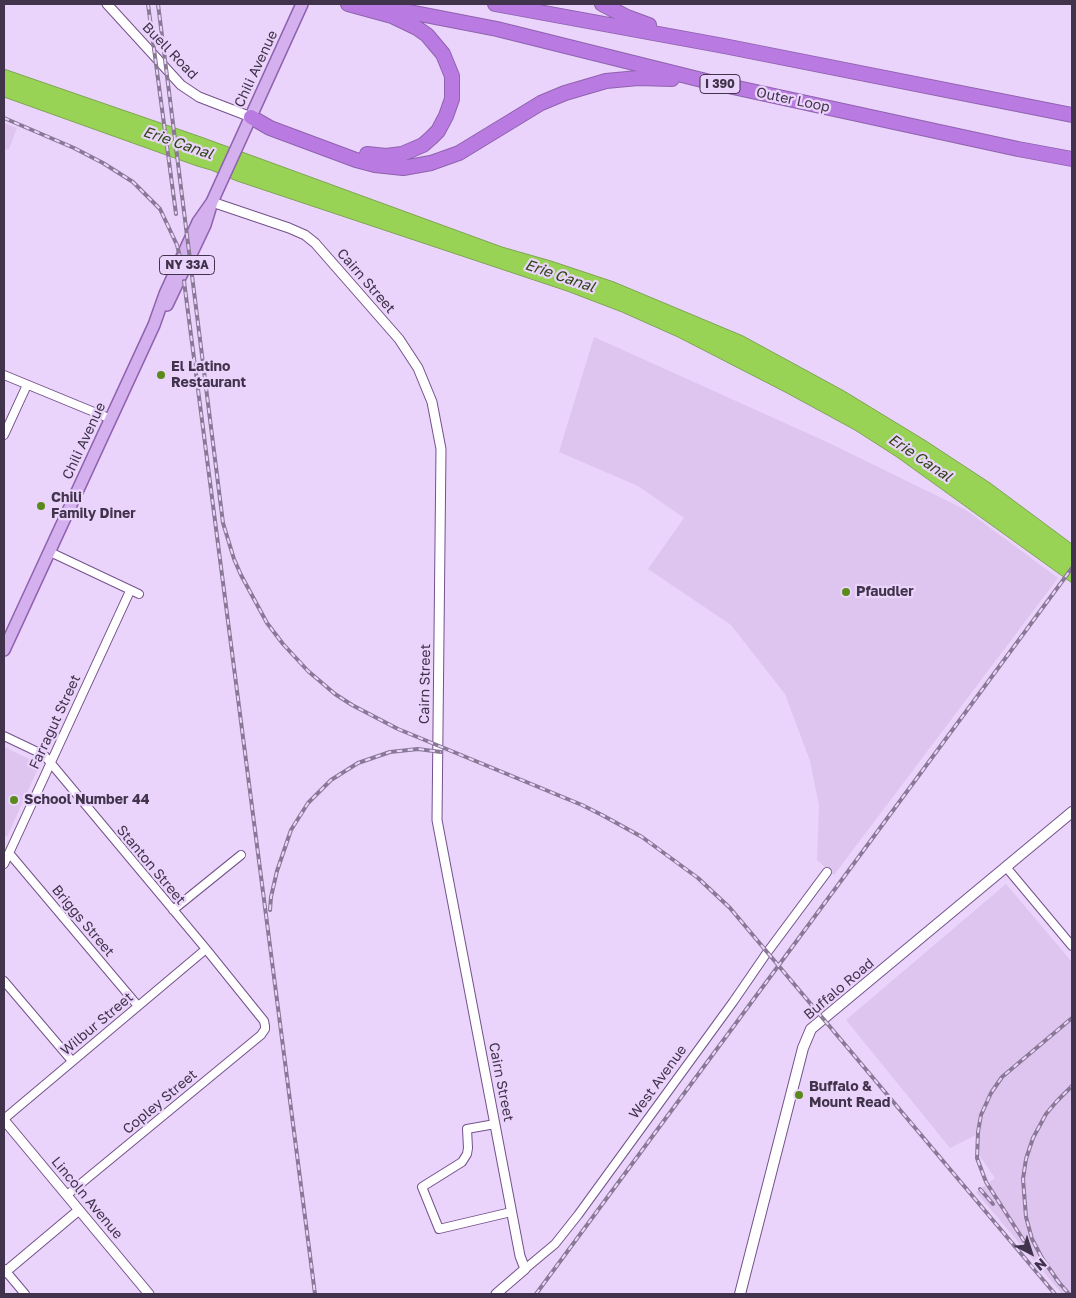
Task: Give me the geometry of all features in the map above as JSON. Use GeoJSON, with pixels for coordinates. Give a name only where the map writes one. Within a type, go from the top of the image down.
{"type":"FeatureCollection","features":[{"type":"Feature","properties":{"kind":"highway"},"geometry":{"type":"LineString","coordinates":[[251,117],[274,121],[373,156],[402,154],[423,145],[438,131],[446,116],[452,98],[452,76],[443,54],[427,35],[417,28],[392,16],[348,4]]}},
{"type":"Feature","properties":{"kind":"highway","name":"Outer Loop"},"geometry":{"type":"LineString","coordinates":[[368,4],[497,29],[710,82],[1072,159]]}},
{"type":"Feature","properties":{"kind":"highway"},"geometry":{"type":"LineString","coordinates":[[495,4],[724,46],[1072,115]]}},
{"type":"Feature","properties":{"kind":"highway"},"geometry":{"type":"LineString","coordinates":[[602,4],[648,25],[724,46]]}},
{"type":"Feature","properties":{"kind":"highway"},"geometry":{"type":"LineString","coordinates":[[251,117],[270,128],[356,160],[374,165],[403,168],[431,164],[459,153],[541,103],[587,85],[638,78],[710,82]]}},
{"type":"Feature","properties":{"kind":"main road","name":"Chili Avenue"},"geometry":{"type":"LineString","coordinates":[[4,650],[154,325],[178,284],[206,225],[212,202],[302,4]]}},
{"type":"Feature","properties":{"kind":"main road","name":"Buffalo Road"},"geometry":{"type":"LineString","coordinates":[[740,1294],[803,1048],[811,1030],[1072,812]]}},
{"type":"Feature","properties":{"kind":"street","name":"Buell Road"},"geometry":{"type":"LineString","coordinates":[[106,4],[166,70],[187,90],[206,100],[251,117]]}},
{"type":"Feature","properties":{"kind":"street","name":"Cairn Street"},"geometry":{"type":"LineString","coordinates":[[212,202],[289,228],[314,243],[399,339],[418,368],[432,402],[441,449],[437,820],[511,1212],[520,1256],[525,1269]]}},
{"type":"Feature","properties":{"kind":"street"},"geometry":{"type":"LineString","coordinates":[[4,375],[111,419]]}},
{"type":"Feature","properties":{"kind":"street"},"geometry":{"type":"LineString","coordinates":[[4,435],[27,385]]}},
{"type":"Feature","properties":{"kind":"street"},"geometry":{"type":"LineString","coordinates":[[50,552],[139,594]]}},
{"type":"Feature","properties":{"kind":"street","name":"Farragut Street"},"geometry":{"type":"LineString","coordinates":[[4,864],[130,591]]}},
{"type":"Feature","properties":{"kind":"street","name":"Stanton Street"},"geometry":{"type":"LineString","coordinates":[[4,736],[41,753],[206,950],[264,1021],[265,1026]]}},
{"type":"Feature","properties":{"kind":"street","name":"Briggs Street"},"geometry":{"type":"LineString","coordinates":[[9,853],[138,1006]]}},
{"type":"Feature","properties":{"kind":"street"},"geometry":{"type":"LineString","coordinates":[[173,910],[241,855]]}},
{"type":"Feature","properties":{"kind":"street"},"geometry":{"type":"LineString","coordinates":[[1006,867],[1072,946]]}},
{"type":"Feature","properties":{"kind":"street","name":"West Avenue"},"geometry":{"type":"LineString","coordinates":[[496,1294],[555,1244],[578,1215],[827,872]]}},
{"type":"Feature","properties":{"kind":"street","name":"Wilbur Street"},"geometry":{"type":"LineString","coordinates":[[4,1120],[206,950]]}},
{"type":"Feature","properties":{"kind":"street"},"geometry":{"type":"LineString","coordinates":[[4,981],[72,1061]]}},
{"type":"Feature","properties":{"kind":"street","name":"Copley Street"},"geometry":{"type":"LineString","coordinates":[[67,1195],[261,1035],[265,1030],[265,1026]]}},
{"type":"Feature","properties":{"kind":"street","name":"Lincoln Avenue"},"geometry":{"type":"LineString","coordinates":[[4,1120],[149,1294]]}},
{"type":"Feature","properties":{"kind":"street"},"geometry":{"type":"LineString","coordinates":[[495,1124],[466,1129],[467,1151],[462,1162],[422,1187],[439,1230],[511,1212]]}},
{"type":"Feature","properties":{"kind":"street"},"geometry":{"type":"LineString","coordinates":[[25,1294],[4,1271],[79,1210]]}},
{"type":"Feature","properties":{"kind":"shaded area"},"geometry":{"type":"Polygon","coordinates":[[[4,123],[17,128],[9,149],[4,150],[4,123]]]}},
{"type":"Feature","properties":{"kind":"shaded area"},"geometry":{"type":"Polygon","coordinates":[[[594,337],[827,442],[966,510],[1058,578],[834,875],[817,860],[819,806],[810,761],[785,694],[731,625],[648,569],[684,518],[638,486],[559,452],[594,337]]]}},
{"type":"Feature","properties":{"kind":"shaded area","name":"School Number 44"},"geometry":{"type":"Polygon","coordinates":[[[4,747],[40,764],[7,837],[4,835],[4,747]]]}},
{"type":"Feature","properties":{"kind":"shaded area"},"geometry":{"type":"Polygon","coordinates":[[[1006,884],[1072,962],[1072,1294],[1062,1294],[976,1192],[995,1178],[979,1155],[978,1134],[950,1148],[846,1020],[1006,884]]]}},
{"type":"Feature","properties":{"kind":"water","name":"Erie Canal"},"geometry":{"type":"Polygon","coordinates":[[[4,69],[201,137],[502,247],[614,282],[743,336],[844,391],[926,441],[990,483],[1072,544],[1072,583],[897,457],[855,430],[678,337],[622,312],[567,291],[237,181],[211,170],[4,97],[4,69]]]}},
{"type":"Feature","properties":{"kind":"railway"},"geometry":{"type":"LineString","coordinates":[[148,4],[176,214]]}},
{"type":"Feature","properties":{"kind":"railway"},"geometry":{"type":"LineString","coordinates":[[158,4],[223,523],[241,575],[267,623],[308,671],[335,694],[352,705],[398,729],[582,805],[642,837],[698,878],[730,908],[1055,1294]]}},
{"type":"Feature","properties":{"kind":"railway"},"geometry":{"type":"LineString","coordinates":[[4,118],[74,148],[133,182],[160,209],[177,245],[183,269]]}},
{"type":"Feature","properties":{"kind":"railway"},"geometry":{"type":"LineString","coordinates":[[184,281],[315,1294]]}},
{"type":"Feature","properties":{"kind":"railway"},"geometry":{"type":"LineString","coordinates":[[536,1294],[1072,568]]}},
{"type":"Feature","properties":{"kind":"railway"},"geometry":{"type":"LineString","coordinates":[[270,910],[277,871],[291,830],[308,803],[331,780],[358,763],[390,752],[418,749],[441,752]]}},
{"type":"Feature","properties":{"kind":"railway"},"geometry":{"type":"LineString","coordinates":[[1024,1241],[986,1182],[977,1158],[981,1115],[991,1093],[1002,1077],[1072,1018]]}},
{"type":"Feature","properties":{"kind":"railway"},"geometry":{"type":"LineString","coordinates":[[1060,1284],[1042,1258],[1032,1239],[1026,1217],[1023,1179],[1026,1159],[1033,1138],[1046,1114],[1072,1086]]}},
{"type":"Feature","properties":{"kind":"railway"},"geometry":{"type":"LineString","coordinates":[[980,1189],[993,1204]]}},
{"type":"Feature","properties":{"kind":"railway"},"geometry":{"type":"LineString","coordinates":[[1056,1279],[1069,1294]]}},
{"type":"Feature","properties":{"kind":"place","name":"El Latino Restaurant"},"geometry":{"type":"Point","coordinates":[161,375]}},
{"type":"Feature","properties":{"kind":"place","name":"Chili Family Diner"},"geometry":{"type":"Point","coordinates":[41,506]}},
{"type":"Feature","properties":{"kind":"place","name":"Pfaudler"},"geometry":{"type":"Point","coordinates":[846,592]}},
{"type":"Feature","properties":{"kind":"place","name":"School Number 44"},"geometry":{"type":"Point","coordinates":[14,800]}},
{"type":"Feature","properties":{"kind":"place","name":"Buffalo & Mount Read"},"geometry":{"type":"Point","coordinates":[799,1095]}}]}
